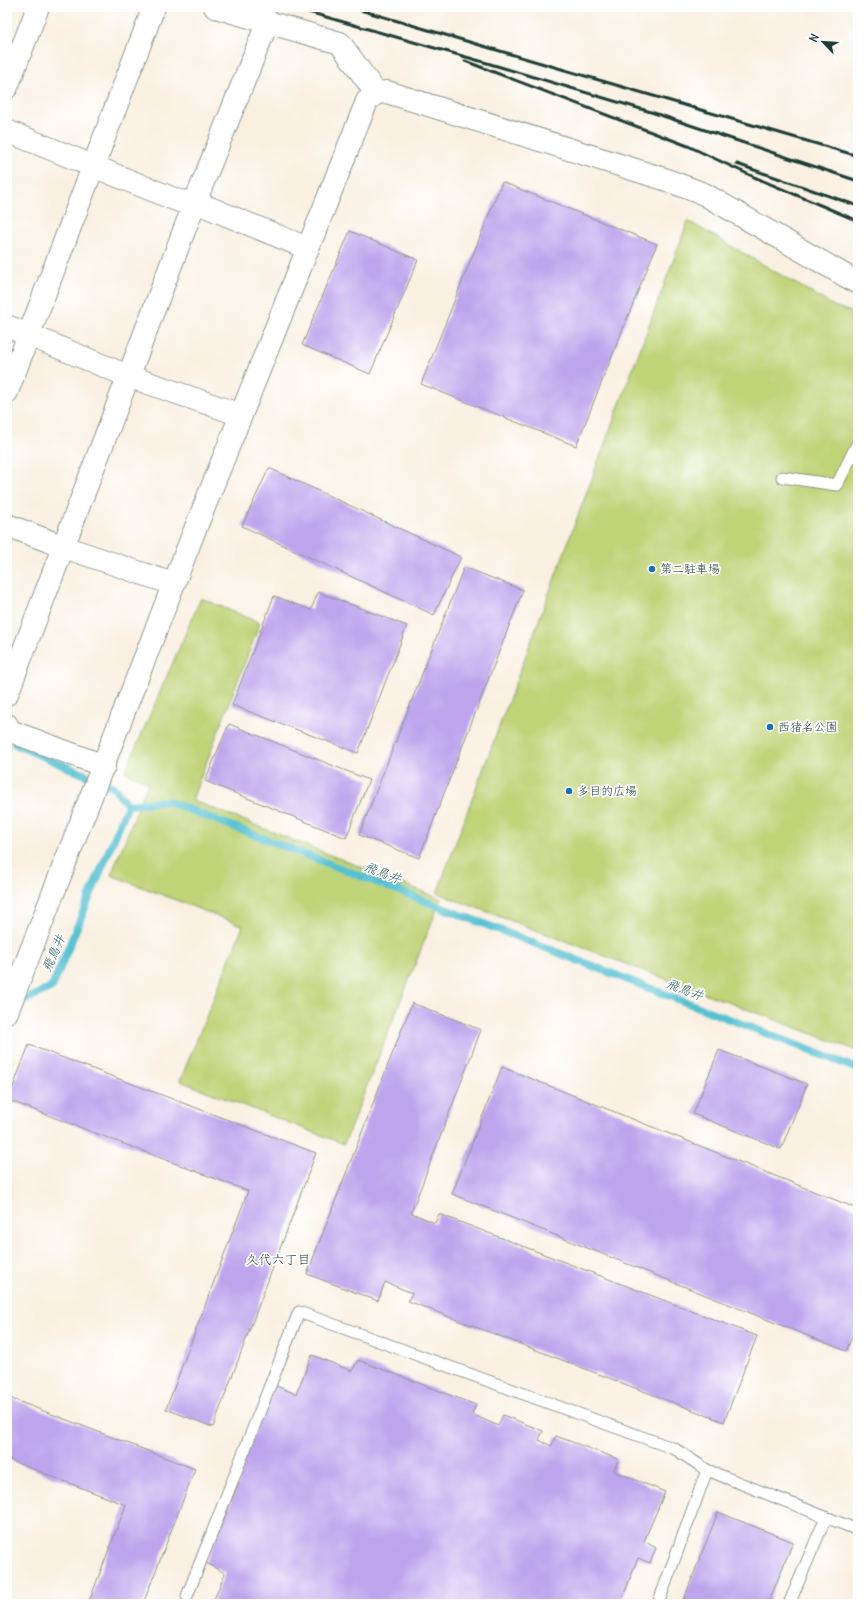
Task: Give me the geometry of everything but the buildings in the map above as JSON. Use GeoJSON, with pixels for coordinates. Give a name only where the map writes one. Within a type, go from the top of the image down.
{"type":"FeatureCollection","features":[{"type":"Feature","properties":{"kind":"street"},"geometry":{"type":"LineString","coordinates":[[7,87],[38,7]]}},
{"type":"Feature","properties":{"kind":"street"},"geometry":{"type":"LineString","coordinates":[[7,392],[154,7]]}},
{"type":"Feature","properties":{"kind":"street"},"geometry":{"type":"LineString","coordinates":[[215,7],[268,21],[340,43],[376,93]]}},
{"type":"Feature","properties":{"kind":"street"},"geometry":{"type":"LineString","coordinates":[[7,694],[13,660],[64,547],[195,202],[268,21]]}},
{"type":"Feature","properties":{"kind":"street"},"geometry":{"type":"LineString","coordinates":[[7,1012],[104,766],[173,584],[307,248],[367,101],[376,93],[387,92],[664,179],[704,194],[858,283]]}},
{"type":"Feature","properties":{"kind":"street"},"geometry":{"type":"LineString","coordinates":[[7,131],[179,201],[195,202],[307,248]]}},
{"type":"Feature","properties":{"kind":"street"},"geometry":{"type":"LineString","coordinates":[[7,326],[128,376],[241,415]]}},
{"type":"Feature","properties":{"kind":"street"},"geometry":{"type":"LineString","coordinates":[[7,525],[64,547],[173,584]]}},
{"type":"Feature","properties":{"kind":"street"},"geometry":{"type":"LineString","coordinates":[[7,726],[10,731],[104,766]]}},
{"type":"Feature","properties":{"kind":"lane"},"geometry":{"type":"LineString","coordinates":[[782,477],[836,485],[858,442]]}},
{"type":"Feature","properties":{"kind":"lane"},"geometry":{"type":"LineString","coordinates":[[187,1596],[299,1312],[675,1449],[707,1470],[858,1530]]}},
{"type":"Feature","properties":{"kind":"lane"},"geometry":{"type":"LineString","coordinates":[[658,1604],[707,1470]]}},
{"type":"Feature","properties":{"kind":"lane"},"geometry":{"type":"LineString","coordinates":[[789,1604],[826,1517]]}},
{"type":"Feature","properties":{"kind":"green space","name":"西猪名公園"},"geometry":{"type":"Polygon","coordinates":[[[688,221],[836,307],[858,314],[858,1051],[437,893],[688,221]]]}},
{"type":"Feature","properties":{"kind":"green space"},"geometry":{"type":"Polygon","coordinates":[[[201,598],[260,623],[192,800],[441,899],[344,1144],[180,1081],[243,926],[111,875],[148,783],[125,772],[201,598]]]}},
{"type":"Feature","properties":{"kind":"waterway"},"geometry":{"type":"LineString","coordinates":[[15,744],[113,787],[128,805]]}},
{"type":"Feature","properties":{"kind":"waterway","name":"飛鳥井"},"geometry":{"type":"LineString","coordinates":[[13,1006],[52,987],[128,805],[167,801],[858,1069]]}},
{"type":"Feature","properties":{"kind":"railway"},"geometry":{"type":"LineString","coordinates":[[291,7],[651,112],[858,181]]}},
{"type":"Feature","properties":{"kind":"railway"},"geometry":{"type":"LineString","coordinates":[[350,7],[858,156]]}},
{"type":"Feature","properties":{"kind":"railway"},"geometry":{"type":"LineString","coordinates":[[465,61],[688,146],[754,177],[858,221]]}},
{"type":"Feature","properties":{"kind":"railway"},"geometry":{"type":"LineString","coordinates":[[737,164],[858,206]]}},
{"type":"Feature","properties":{"kind":"place","name":"第二駐車場"},"geometry":{"type":"Point","coordinates":[652,569]}},
{"type":"Feature","properties":{"kind":"place","name":"西猪名公園"},"geometry":{"type":"Point","coordinates":[770,727]}},
{"type":"Feature","properties":{"kind":"place","name":"多目的広場"},"geometry":{"type":"Point","coordinates":[569,791]}},
{"type":"Feature","properties":{"kind":"district","name":"久代六丁目"},"geometry":{"type":"Point","coordinates":[278,1259]}}]}
